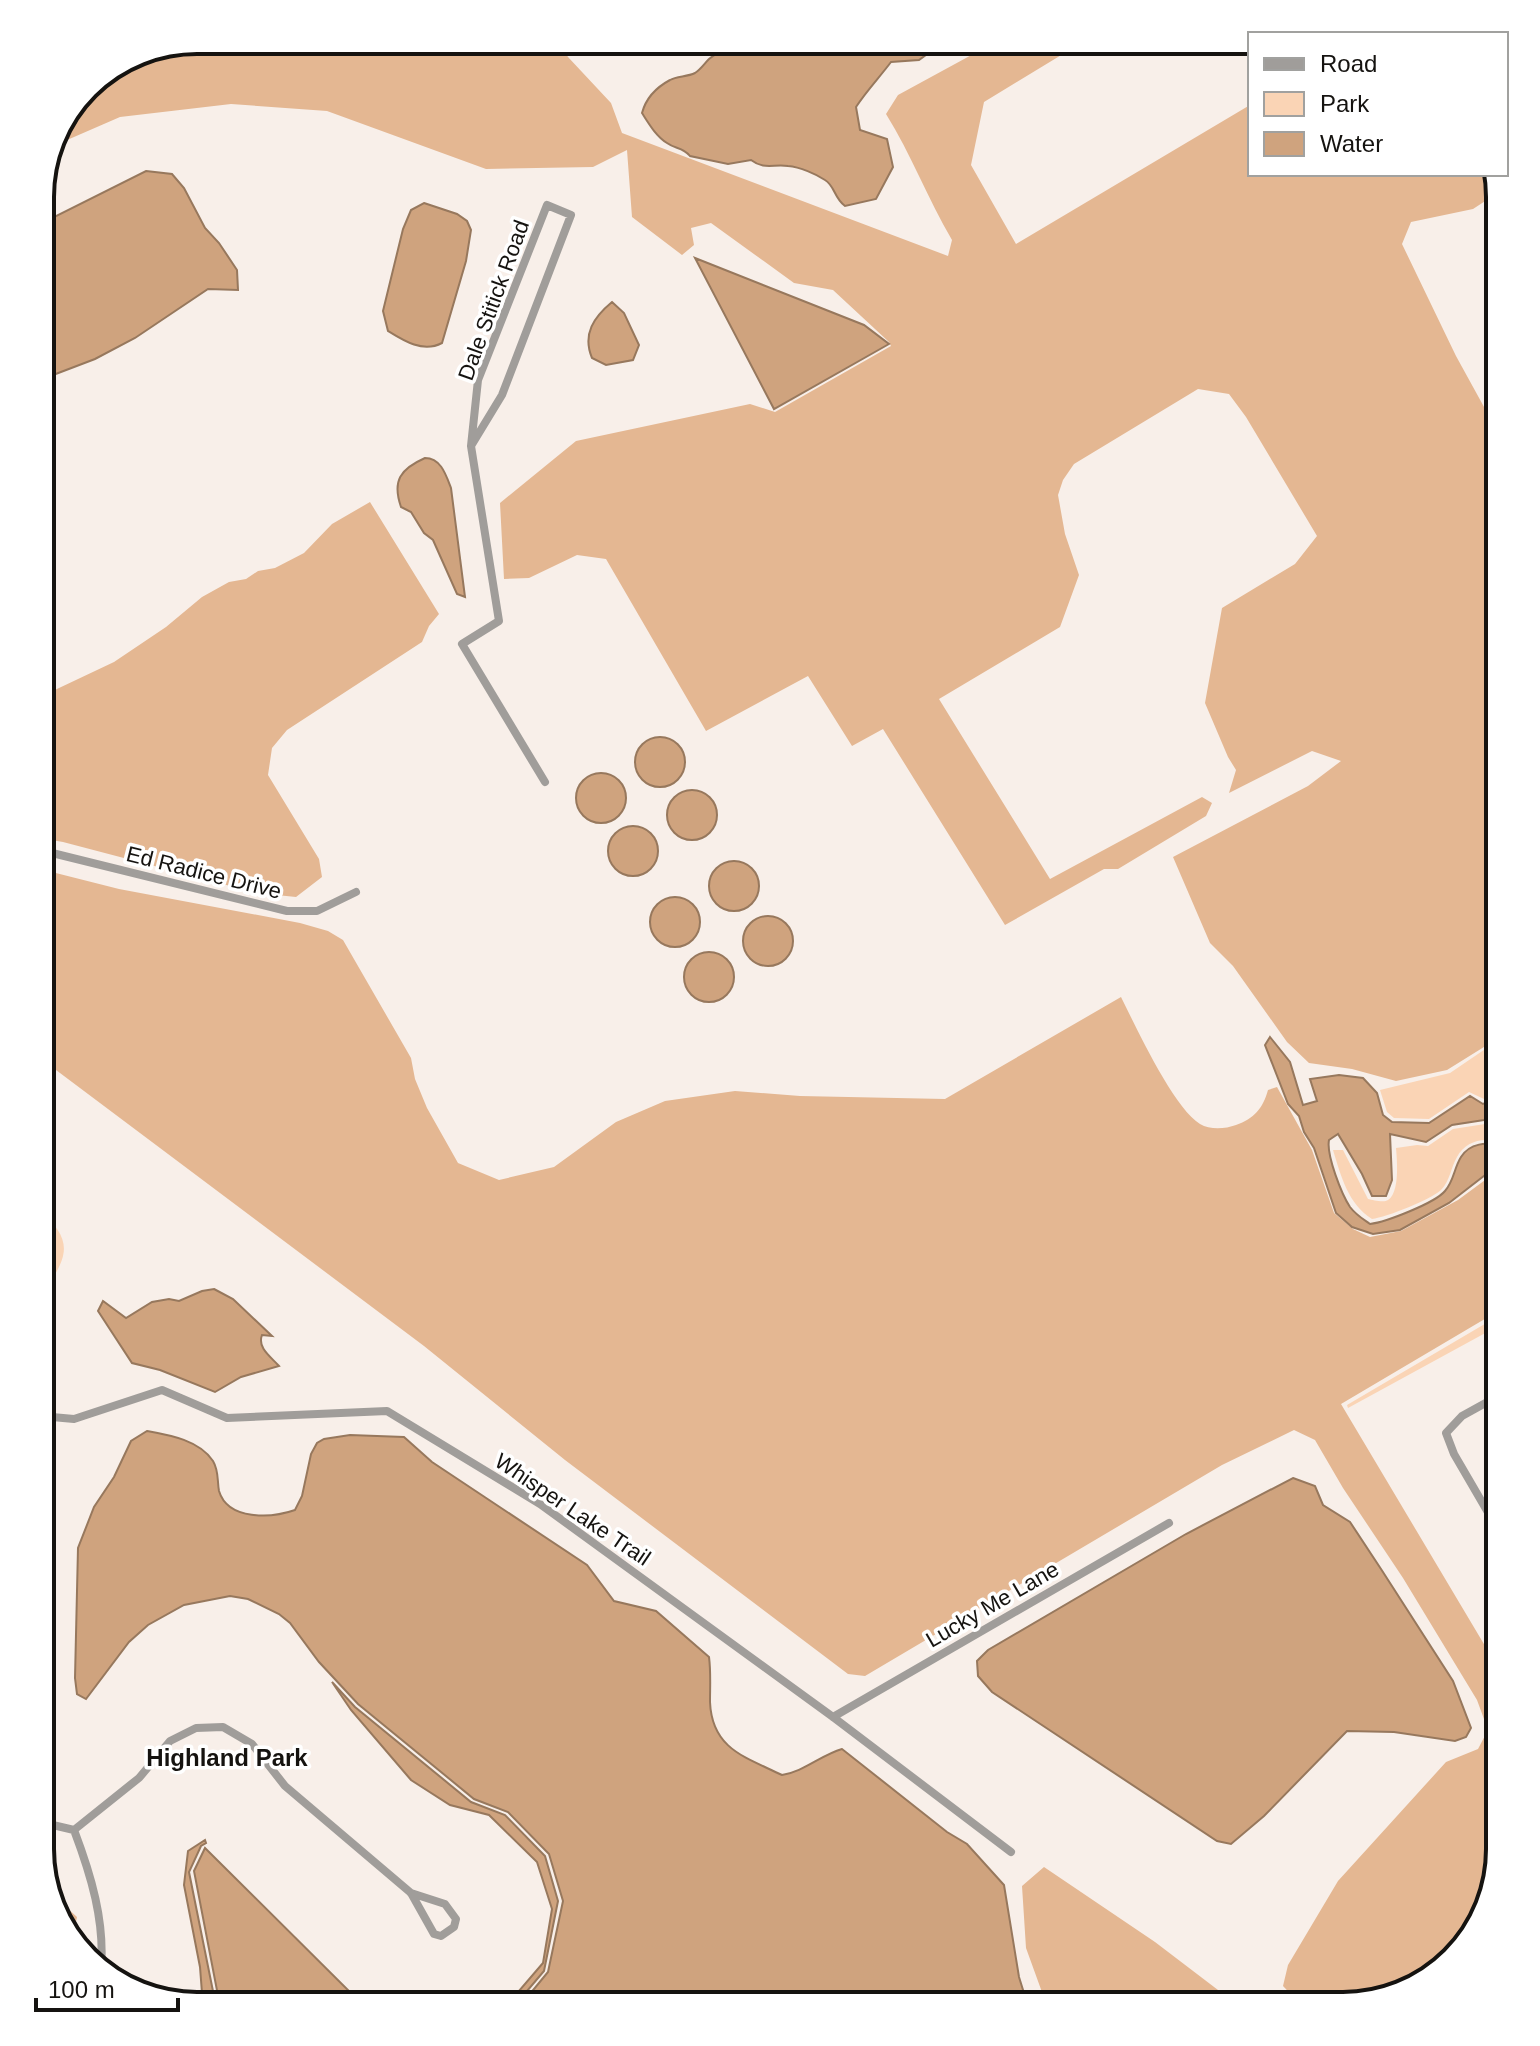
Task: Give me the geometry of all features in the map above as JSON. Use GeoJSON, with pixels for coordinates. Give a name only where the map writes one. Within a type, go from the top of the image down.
{"type":"FeatureCollection","features":[{"type":"Feature","properties":{"kind":"street","name":"Dale Stitick Road"},"geometry":{"type":"LineString","coordinates":[[471,446],[502,395],[571,215],[547,205],[478,380],[471,446],[499,621],[462,644],[545,782]]}},
{"type":"Feature","properties":{"kind":"street","name":"Ed Radice Drive"},"geometry":{"type":"LineString","coordinates":[[54,853],[287,911],[317,911],[356,892]]}},
{"type":"Feature","properties":{"kind":"street","name":"Whisper Lake Trail"},"geometry":{"type":"LineString","coordinates":[[54,1417],[74,1419],[162,1390],[227,1418],[387,1411],[540,1504],[833,1717],[1011,1852]]}},
{"type":"Feature","properties":{"kind":"street"},"geometry":{"type":"LineString","coordinates":[[1486,1403],[1462,1416],[1446,1433],[1454,1454],[1486,1509]]}},
{"type":"Feature","properties":{"kind":"street","name":"Lucky Me Lane"},"geometry":{"type":"LineString","coordinates":[[833,1717],[1169,1523]]}},
{"type":"Feature","properties":{"kind":"street"},"geometry":{"type":"LineString","coordinates":[[74,1830],[139,1778],[170,1741],[196,1728],[223,1727],[252,1744],[285,1786],[411,1893],[434,1934],[441,1936],[454,1927],[456,1919],[445,1904],[411,1893]]}},
{"type":"Feature","properties":{"kind":"street"},"geometry":{"type":"LineString","coordinates":[[54,1825],[74,1830]]}},
{"type":"Feature","properties":{"kind":"street"},"geometry":{"type":"LineString","coordinates":[[74,1830],[95,1895],[101,1954]]}},
{"type":"Feature","properties":{"kind":"green space"},"geometry":{"type":"Polygon","coordinates":[[[1486,1049],[1486,1098],[1469,1092],[1429,1119],[1394,1118],[1387,1112],[1380,1090],[1450,1073],[1486,1049]]]}},
{"type":"Feature","properties":{"kind":"green space"},"geometry":{"type":"Polygon","coordinates":[[[1485,1124],[1486,1140],[1465,1147],[1441,1190],[1408,1208],[1372,1219],[1351,1197],[1333,1150],[1343,1150],[1368,1199],[1386,1201],[1392,1196],[1396,1183],[1396,1148],[1428,1146],[1453,1129],[1485,1124]]]}},
{"type":"Feature","properties":{"kind":"green space"},"geometry":{"type":"Polygon","coordinates":[[[54,1225],[64,1250],[54,1275],[54,1225]]]}},
{"type":"Feature","properties":{"kind":"green space"},"geometry":{"type":"Polygon","coordinates":[[[1486,1323],[1486,1333],[1348,1408],[1347,1405],[1486,1323]]]}},
{"type":"Feature","properties":{"kind":"shaded area"},"geometry":{"type":"Polygon","coordinates":[[[188,54],[566,54],[611,103],[622,133],[948,256],[952,240],[886,114],[898,95],[973,54],[1063,54],[984,102],[971,165],[1016,244],[1248,106],[1248,176],[1484,176],[1486,200],[1473,209],[1411,222],[1402,244],[1486,411],[1486,1046],[1447,1070],[1396,1081],[1352,1069],[1309,1063],[1287,1042],[1233,966],[1210,943],[1173,857],[1308,786],[1341,761],[1312,751],[1229,793],[1236,770],[1205,703],[1222,608],[1295,564],[1317,536],[1229,394],[1198,389],[1074,464],[1063,480],[1058,495],[1065,534],[1079,575],[1060,627],[939,699],[1050,879],[1202,797],[1212,803],[1206,816],[1118,869],[1104,869],[1005,925],[883,729],[852,746],[808,676],[706,731],[606,559],[577,555],[529,578],[504,579],[500,503],[576,441],[750,404],[775,412],[891,346],[833,290],[794,283],[711,223],[691,228],[694,245],[682,255],[632,217],[627,150],[593,167],[486,169],[327,111],[231,104],[120,117],[66,141],[84,110],[110,84],[142,65],[169,57],[188,54]]]}},
{"type":"Feature","properties":{"kind":"shaded area"},"geometry":{"type":"Polygon","coordinates":[[[370,502],[439,614],[422,642],[287,730],[272,748],[268,775],[319,859],[322,877],[296,897],[257,893],[54,840],[54,690],[114,662],[166,627],[202,597],[229,582],[275,568],[304,553],[332,524],[370,502]]]}},
{"type":"Feature","properties":{"kind":"shaded area"},"geometry":{"type":"Polygon","coordinates":[[[54,873],[119,889],[300,923],[328,931],[343,940],[411,1058],[415,1079],[427,1108],[458,1163],[499,1180],[554,1167],[616,1122],[665,1101],[735,1091],[800,1096],[945,1099],[1121,997],[1167,1084],[1189,1115],[1200,1124],[1218,1128],[1242,1123],[1257,1112],[1268,1090],[1277,1087],[1312,1150],[1334,1213],[1353,1229],[1370,1237],[1401,1231],[1458,1200],[1486,1179],[1486,1318],[1341,1404],[1486,1647],[1486,1725],[1477,1700],[1315,1440],[1294,1430],[1222,1465],[865,1676],[848,1674],[565,1460],[424,1346],[54,1068],[54,873]]]}},
{"type":"Feature","properties":{"kind":"shaded area"},"geometry":{"type":"Polygon","coordinates":[[[1486,1734],[1485,1867],[1475,1904],[1456,1936],[1430,1962],[1398,1981],[1361,1991],[1289,1992],[1283,1986],[1288,1965],[1338,1881],[1446,1762],[1478,1749],[1486,1734]]]}},
{"type":"Feature","properties":{"kind":"shaded area"},"geometry":{"type":"Polygon","coordinates":[[[1044,1867],[1155,1942],[1221,1992],[1042,1992],[1026,1948],[1022,1886],[1044,1867]]]}},
{"type":"Feature","properties":{"kind":"shaded area"},"geometry":{"type":"Polygon","coordinates":[[[67,1908],[77,1917],[76,1924],[67,1908]]]}},
{"type":"Feature","properties":{"kind":"water"},"geometry":{"type":"Polygon","coordinates":[[[717,54],[943,54],[891,62],[856,107],[860,130],[887,139],[893,167],[876,199],[845,206],[828,183],[803,169],[764,166],[751,160],[728,164],[690,156],[670,145],[653,130],[642,113],[649,98],[665,83],[695,73],[717,54]]]}},
{"type":"Feature","properties":{"kind":"water"},"geometry":{"type":"Polygon","coordinates":[[[146,171],[172,174],[184,188],[205,228],[237,270],[238,290],[208,289],[135,338],[95,359],[54,375],[54,217],[146,171]]]}},
{"type":"Feature","properties":{"kind":"water"},"geometry":{"type":"Polygon","coordinates":[[[424,203],[457,214],[467,221],[471,230],[466,261],[442,343],[428,347],[407,342],[388,331],[383,311],[403,229],[411,210],[424,203]]]}},
{"type":"Feature","properties":{"kind":"water"},"geometry":{"type":"Polygon","coordinates":[[[695,258],[864,325],[889,344],[774,409],[695,258]]]}},
{"type":"Feature","properties":{"kind":"water"},"geometry":{"type":"Polygon","coordinates":[[[612,302],[624,313],[639,345],[633,360],[606,365],[592,358],[588,341],[595,320],[612,302]]]}},
{"type":"Feature","properties":{"kind":"water"},"geometry":{"type":"Polygon","coordinates":[[[425,458],[439,464],[451,488],[465,597],[457,594],[433,540],[424,533],[411,512],[401,507],[398,498],[398,483],[404,471],[425,458]]]}},
{"type":"Feature","properties":{"kind":"water"},"geometry":{"type":"Polygon","coordinates":[[[660,737],[678,744],[685,762],[678,780],[660,787],[642,780],[635,762],[642,744],[660,737]]]}},
{"type":"Feature","properties":{"kind":"water"},"geometry":{"type":"Polygon","coordinates":[[[601,773],[619,780],[626,798],[619,816],[601,823],[583,816],[576,798],[583,780],[601,773]]]}},
{"type":"Feature","properties":{"kind":"water"},"geometry":{"type":"Polygon","coordinates":[[[692,790],[710,797],[717,815],[710,833],[692,840],[674,833],[667,815],[674,797],[692,790]]]}},
{"type":"Feature","properties":{"kind":"water"},"geometry":{"type":"Polygon","coordinates":[[[633,826],[651,833],[658,851],[651,869],[633,876],[615,869],[608,851],[615,833],[633,826]]]}},
{"type":"Feature","properties":{"kind":"water"},"geometry":{"type":"Polygon","coordinates":[[[734,861],[752,868],[759,886],[752,904],[734,911],[716,904],[709,886],[716,868],[734,861]]]}},
{"type":"Feature","properties":{"kind":"water"},"geometry":{"type":"Polygon","coordinates":[[[675,897],[693,904],[700,922],[693,940],[675,947],[657,940],[650,922],[657,904],[675,897]]]}},
{"type":"Feature","properties":{"kind":"water"},"geometry":{"type":"Polygon","coordinates":[[[768,916],[786,923],[793,941],[786,959],[768,966],[750,959],[743,941],[750,923],[768,916]]]}},
{"type":"Feature","properties":{"kind":"water"},"geometry":{"type":"Polygon","coordinates":[[[709,952],[727,959],[734,977],[727,995],[709,1002],[691,995],[684,977],[691,959],[709,952]]]}},
{"type":"Feature","properties":{"kind":"water"},"geometry":{"type":"Polygon","coordinates":[[[1270,1037],[1290,1062],[1303,1105],[1317,1101],[1310,1079],[1339,1075],[1363,1078],[1377,1093],[1383,1115],[1392,1122],[1429,1123],[1470,1096],[1486,1103],[1486,1119],[1452,1125],[1426,1142],[1390,1134],[1392,1180],[1386,1196],[1372,1196],[1338,1134],[1329,1140],[1332,1165],[1347,1201],[1370,1224],[1410,1211],[1440,1196],[1450,1183],[1461,1157],[1474,1146],[1486,1144],[1486,1174],[1449,1203],[1400,1230],[1373,1234],[1352,1227],[1336,1213],[1314,1148],[1299,1116],[1288,1104],[1265,1045],[1270,1037]]]}},
{"type":"Feature","properties":{"kind":"water"},"geometry":{"type":"Polygon","coordinates":[[[214,1289],[233,1299],[272,1336],[262,1335],[261,1344],[279,1366],[241,1377],[215,1392],[160,1370],[132,1363],[98,1311],[103,1301],[126,1318],[152,1302],[179,1301],[214,1289]]]}},
{"type":"Feature","properties":{"kind":"water"},"geometry":{"type":"Polygon","coordinates":[[[147,1431],[165,1434],[200,1448],[213,1461],[219,1491],[231,1508],[252,1515],[275,1515],[295,1510],[317,1443],[350,1435],[404,1437],[432,1462],[587,1565],[614,1601],[656,1611],[709,1657],[712,1718],[717,1731],[733,1749],[782,1775],[842,1749],[947,1832],[967,1844],[1004,1885],[1024,1992],[532,1992],[548,1972],[563,1901],[549,1854],[508,1812],[474,1799],[358,1704],[279,1614],[248,1599],[230,1596],[184,1605],[148,1625],[129,1642],[86,1699],[77,1694],[78,1548],[94,1507],[114,1477],[131,1441],[147,1431]]]}},
{"type":"Feature","properties":{"kind":"water"},"geometry":{"type":"Polygon","coordinates":[[[1293,1478],[1315,1486],[1323,1505],[1350,1522],[1453,1681],[1471,1728],[1466,1737],[1455,1741],[1394,1732],[1347,1731],[1264,1816],[1231,1844],[1217,1841],[992,1692],[978,1676],[977,1661],[988,1650],[1186,1534],[1293,1478]]]}},
{"type":"Feature","properties":{"kind":"water"},"geometry":{"type":"Polygon","coordinates":[[[332,1682],[355,1707],[471,1802],[505,1815],[545,1856],[558,1901],[544,1971],[526,1992],[518,1992],[543,1963],[552,1909],[537,1862],[489,1815],[450,1805],[411,1780],[351,1710],[332,1682]]]}},
{"type":"Feature","properties":{"kind":"water"},"geometry":{"type":"Polygon","coordinates":[[[205,1840],[189,1872],[213,1992],[202,1992],[184,1885],[188,1851],[205,1840]]]}},
{"type":"Feature","properties":{"kind":"water"},"geometry":{"type":"Polygon","coordinates":[[[205,1848],[350,1992],[217,1992],[194,1871],[205,1848]]]}},
{"type":"Feature","properties":{"kind":"district","name":"Highland Park"},"geometry":{"type":"Point","coordinates":[227,1758]}}]}
